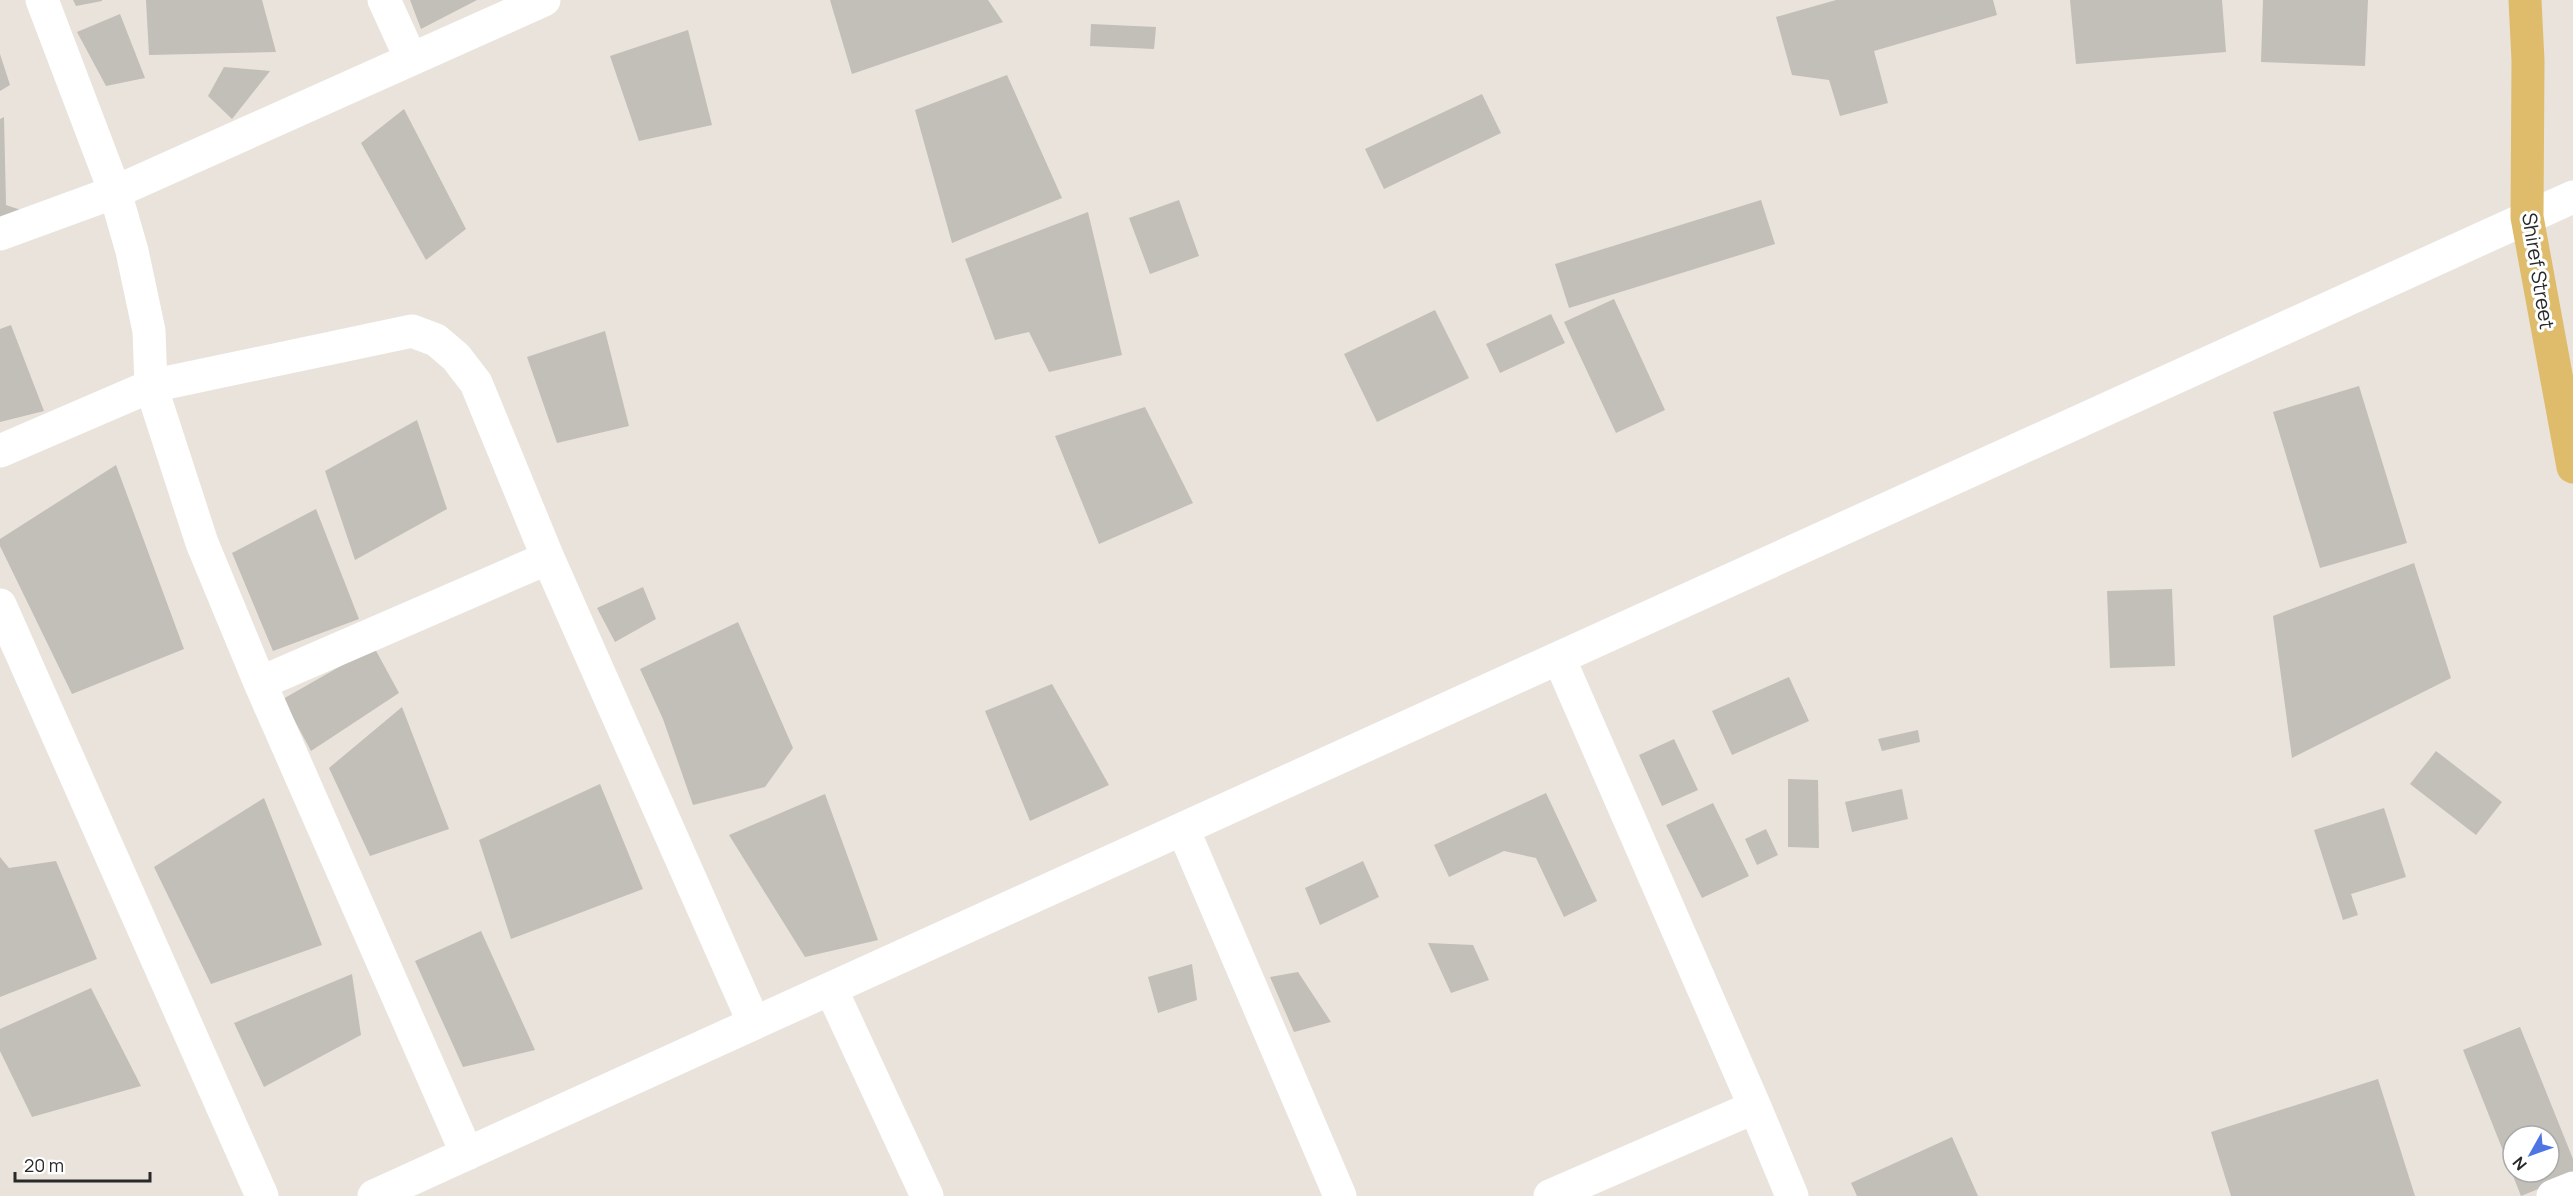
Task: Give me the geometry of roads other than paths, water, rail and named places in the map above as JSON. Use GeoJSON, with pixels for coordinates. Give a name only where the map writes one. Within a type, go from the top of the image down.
{"type":"FeatureCollection","features":[{"type":"Feature","properties":{"kind":"main road","name":"Shiref Street"},"geometry":{"type":"LineString","coordinates":[[2525,0],[2528,61],[2527,218],[2573,467]]}},
{"type":"Feature","properties":{"kind":"street"},"geometry":{"type":"LineString","coordinates":[[42,0],[114,192],[132,251],[149,331],[151,386],[202,543],[260,683],[467,1154]]}},
{"type":"Feature","properties":{"kind":"street"},"geometry":{"type":"LineString","coordinates":[[384,0],[411,59]]}},
{"type":"Feature","properties":{"kind":"street"},"geometry":{"type":"LineString","coordinates":[[0,234],[114,192],[544,0]]}},
{"type":"Feature","properties":{"kind":"street"},"geometry":{"type":"LineString","coordinates":[[374,1196],[2573,197]]}},
{"type":"Feature","properties":{"kind":"street"},"geometry":{"type":"LineString","coordinates":[[0,450],[151,386],[412,331],[436,340],[456,357],[476,383],[549,558],[754,1023]]}},
{"type":"Feature","properties":{"kind":"street"},"geometry":{"type":"LineString","coordinates":[[260,683],[549,558]]}},
{"type":"Feature","properties":{"kind":"street"},"geometry":{"type":"LineString","coordinates":[[0,605],[262,1196]]}},
{"type":"Feature","properties":{"kind":"street"},"geometry":{"type":"LineString","coordinates":[[1559,658],[1792,1196]]}},
{"type":"Feature","properties":{"kind":"street"},"geometry":{"type":"LineString","coordinates":[[1183,829],[1340,1196]]}},
{"type":"Feature","properties":{"kind":"street"},"geometry":{"type":"LineString","coordinates":[[831,988],[927,1196]]}},
{"type":"Feature","properties":{"kind":"street"},"geometry":{"type":"LineString","coordinates":[[1550,1196],[1755,1107]]}},
{"type":"Feature","properties":{"kind":"street"},"geometry":{"type":"LineString","coordinates":[[2553,1196],[2573,1188]]}}]}
